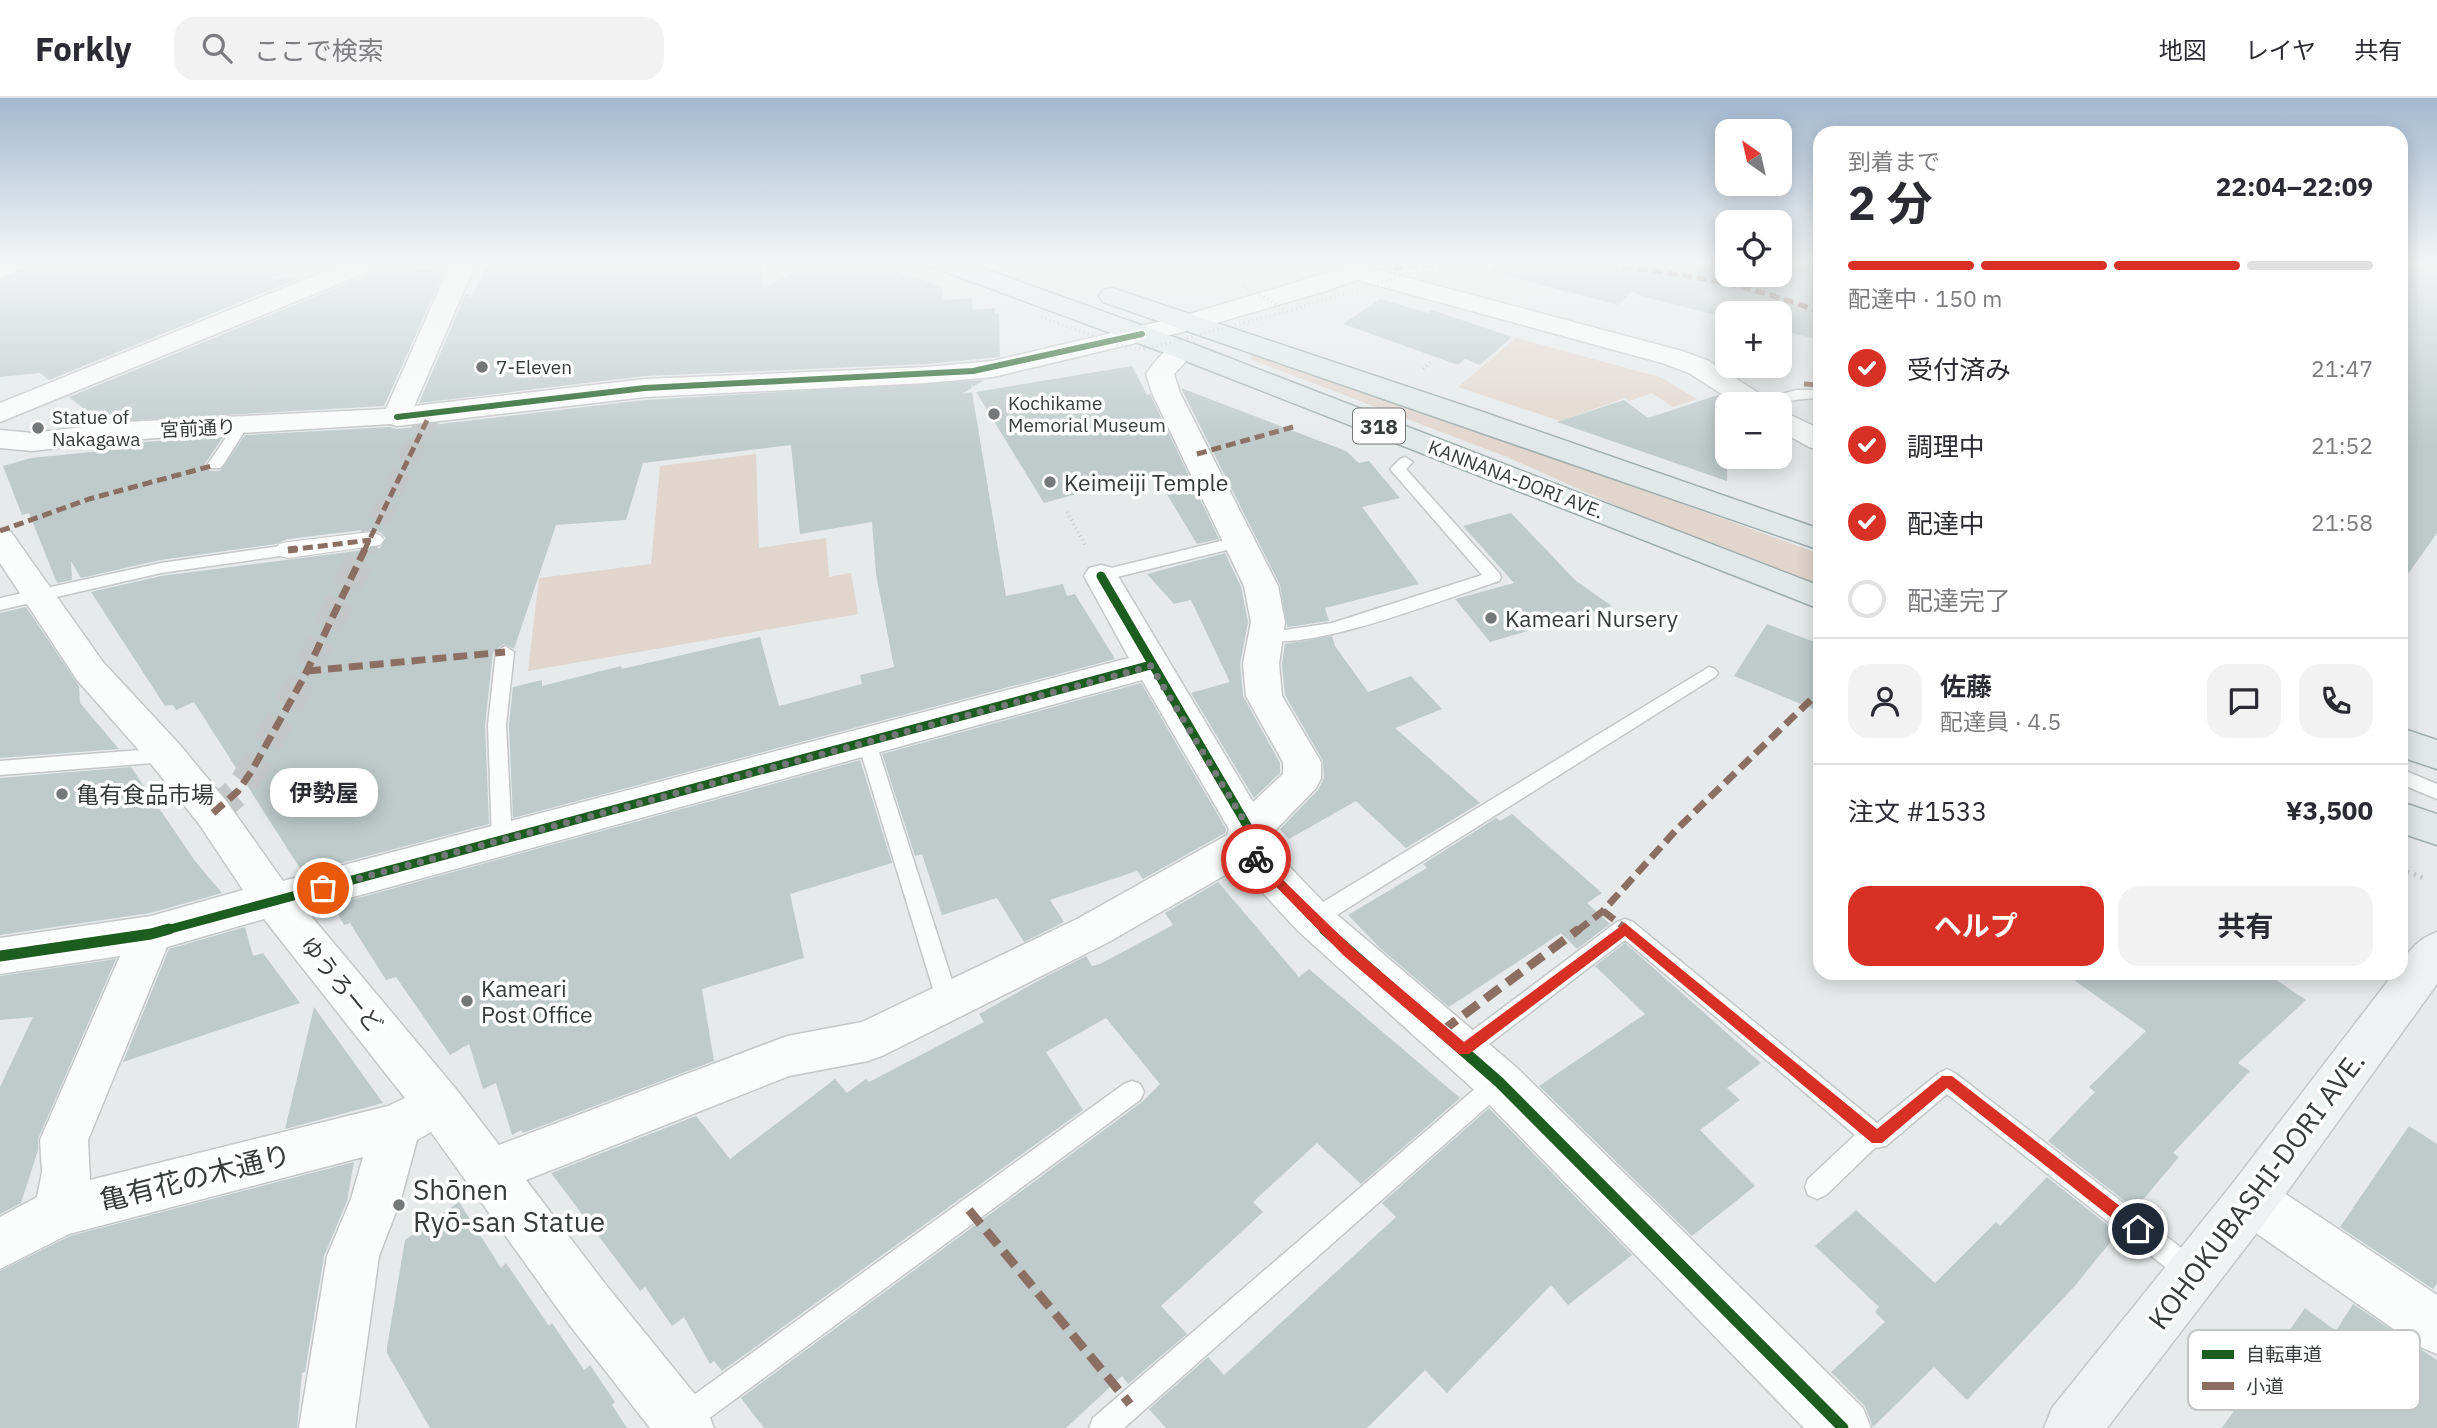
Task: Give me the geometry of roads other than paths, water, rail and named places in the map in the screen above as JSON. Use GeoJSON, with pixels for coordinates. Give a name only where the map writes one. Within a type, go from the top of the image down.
{"type":"FeatureCollection","features":[{"type":"Feature","properties":{"kind":"main road","name":"KANNANA-DORI AVE."},"geometry":{"type":"LineString","coordinates":[[1109,322],[1142,334],[1187,336],[1470,416],[1813,538]]}},
{"type":"Feature","properties":{"kind":"main road","name":"KANNANA-DORI AVE."},"geometry":{"type":"LineString","coordinates":[[1155,322],[1813,595]]}},
{"type":"Feature","properties":{"kind":"main road"},"geometry":{"type":"LineString","coordinates":[[2408,745],[2437,755]]}},
{"type":"Feature","properties":{"kind":"main road"},"geometry":{"type":"LineString","coordinates":[[2408,820],[2437,831]]}},
{"type":"Feature","properties":{"kind":"main road","name":"KOHOKUBASHI-DORI AVE."},"geometry":{"type":"LineString","coordinates":[[2072,1428],[2251,1200],[2437,950]]}},
{"type":"Feature","properties":{"kind":"street"},"geometry":{"type":"LineString","coordinates":[[0,412],[222,322]]}},
{"type":"Feature","properties":{"kind":"street"},"geometry":{"type":"LineString","coordinates":[[397,417],[438,322]]}},
{"type":"Feature","properties":{"kind":"street"},"geometry":{"type":"LineString","coordinates":[[488,1172],[787,1056],[868,1041],[1092,931],[1246,837],[1302,778],[1302,762],[1264,696],[1261,664],[1268,622],[1261,586],[1166,393],[1160,374],[1187,336],[1224,322]]}},
{"type":"Feature","properties":{"kind":"street"},"geometry":{"type":"LineString","coordinates":[[1551,322],[1699,367],[1739,392]]}},
{"type":"Feature","properties":{"kind":"street","name":"宮前通り"},"geometry":{"type":"LineString","coordinates":[[0,439],[32,442],[125,431],[397,417],[645,388],[974,371],[1142,334]]}},
{"type":"Feature","properties":{"kind":"street"},"geometry":{"type":"LineString","coordinates":[[1792,426],[1813,437]]}},
{"type":"Feature","properties":{"kind":"street","name":"ゆうろーど"},"geometry":{"type":"LineString","coordinates":[[0,539],[19,599],[90,671],[166,755],[213,813],[418,1115],[488,1172],[587,1304],[683,1425]]}},
{"type":"Feature","properties":{"kind":"street"},"geometry":{"type":"LineString","coordinates":[[288,551],[371,540]]}},
{"type":"Feature","properties":{"kind":"street"},"geometry":{"type":"LineString","coordinates":[[1101,576],[1246,837],[1313,919],[1499,1082],[1843,1428]]}},
{"type":"Feature","properties":{"kind":"street"},"geometry":{"type":"LineString","coordinates":[[0,956],[152,934],[246,906],[274,901],[1151,666]]}},
{"type":"Feature","properties":{"kind":"street"},"geometry":{"type":"LineString","coordinates":[[59,1212],[67,1172],[64,1140],[152,934]]}},
{"type":"Feature","properties":{"kind":"street"},"geometry":{"type":"LineString","coordinates":[[327,1428],[353,1256],[376,1199],[418,1115]]}},
{"type":"Feature","properties":{"kind":"street","name":"亀有花の木通り"},"geometry":{"type":"LineString","coordinates":[[0,1244],[59,1212],[418,1115]]}},
{"type":"Feature","properties":{"kind":"street"},"geometry":{"type":"LineString","coordinates":[[2251,1200],[2437,1327]]}},
{"type":"Feature","properties":{"kind":"lane"},"geometry":{"type":"LineString","coordinates":[[1792,395],[1813,394]]}},
{"type":"Feature","properties":{"kind":"lane"},"geometry":{"type":"LineString","coordinates":[[215,465],[241,426]]}},
{"type":"Feature","properties":{"kind":"lane"},"geometry":{"type":"LineString","coordinates":[[1266,635],[1285,636],[1334,628],[1493,577],[1398,469],[1405,462]]}},
{"type":"Feature","properties":{"kind":"lane"},"geometry":{"type":"LineString","coordinates":[[1101,576],[1241,541]]}},
{"type":"Feature","properties":{"kind":"lane"},"geometry":{"type":"LineString","coordinates":[[19,599],[161,568],[288,551]]}},
{"type":"Feature","properties":{"kind":"lane"},"geometry":{"type":"LineString","coordinates":[[502,840],[497,724],[505,652]]}},
{"type":"Feature","properties":{"kind":"lane"},"geometry":{"type":"LineString","coordinates":[[1313,919],[1709,673]]}},
{"type":"Feature","properties":{"kind":"lane"},"geometry":{"type":"LineString","coordinates":[[867,743],[948,1002]]}},
{"type":"Feature","properties":{"kind":"lane"},"geometry":{"type":"LineString","coordinates":[[0,768],[166,755]]}},
{"type":"Feature","properties":{"kind":"lane"},"geometry":{"type":"LineString","coordinates":[[2408,779],[2437,792]]}},
{"type":"Feature","properties":{"kind":"lane"},"geometry":{"type":"LineString","coordinates":[[1464,1050],[1625,928],[1872,1135],[1877,1138],[1947,1080],[2193,1273]]}},
{"type":"Feature","properties":{"kind":"lane"},"geometry":{"type":"LineString","coordinates":[[1103,1428],[1499,1082]]}},
{"type":"Feature","properties":{"kind":"lane"},"geometry":{"type":"LineString","coordinates":[[683,1425],[1132,1091]]}},
{"type":"Feature","properties":{"kind":"lane"},"geometry":{"type":"LineString","coordinates":[[1817,1187],[1872,1135]]}},
{"type":"Feature","properties":{"kind":"tunnel"},"geometry":{"type":"LineString","coordinates":[[364,551],[430,414]]}},
{"type":"Feature","properties":{"kind":"tunnel"},"geometry":{"type":"LineString","coordinates":[[213,813],[238,791],[251,772],[303,679],[365,549]]}},
{"type":"Feature","properties":{"kind":"place","name":"7-Eleven"},"geometry":{"type":"Point","coordinates":[482,367]}},
{"type":"Feature","properties":{"kind":"place","name":"Kochikame Memorial Museum"},"geometry":{"type":"Point","coordinates":[994,414]}},
{"type":"Feature","properties":{"kind":"place","name":"Statue of Nakagawa"},"geometry":{"type":"Point","coordinates":[38,428]}},
{"type":"Feature","properties":{"kind":"place","name":"Keimeiji Temple"},"geometry":{"type":"Point","coordinates":[1050,482]}},
{"type":"Feature","properties":{"kind":"place","name":"Kameari Nursery"},"geometry":{"type":"Point","coordinates":[1491,618]}},
{"type":"Feature","properties":{"kind":"place","name":"亀有食品市場"},"geometry":{"type":"Point","coordinates":[62,794]}},
{"type":"Feature","properties":{"kind":"place","name":"伊勢屋"},"geometry":{"type":"Point","coordinates":[323,888]}},
{"type":"Feature","properties":{"kind":"place","name":"Kameari Post Office"},"geometry":{"type":"Point","coordinates":[467,1001]}},
{"type":"Feature","properties":{"kind":"place","name":"Shōnen Ryō-san Statue"},"geometry":{"type":"Point","coordinates":[399,1205]}}]}
